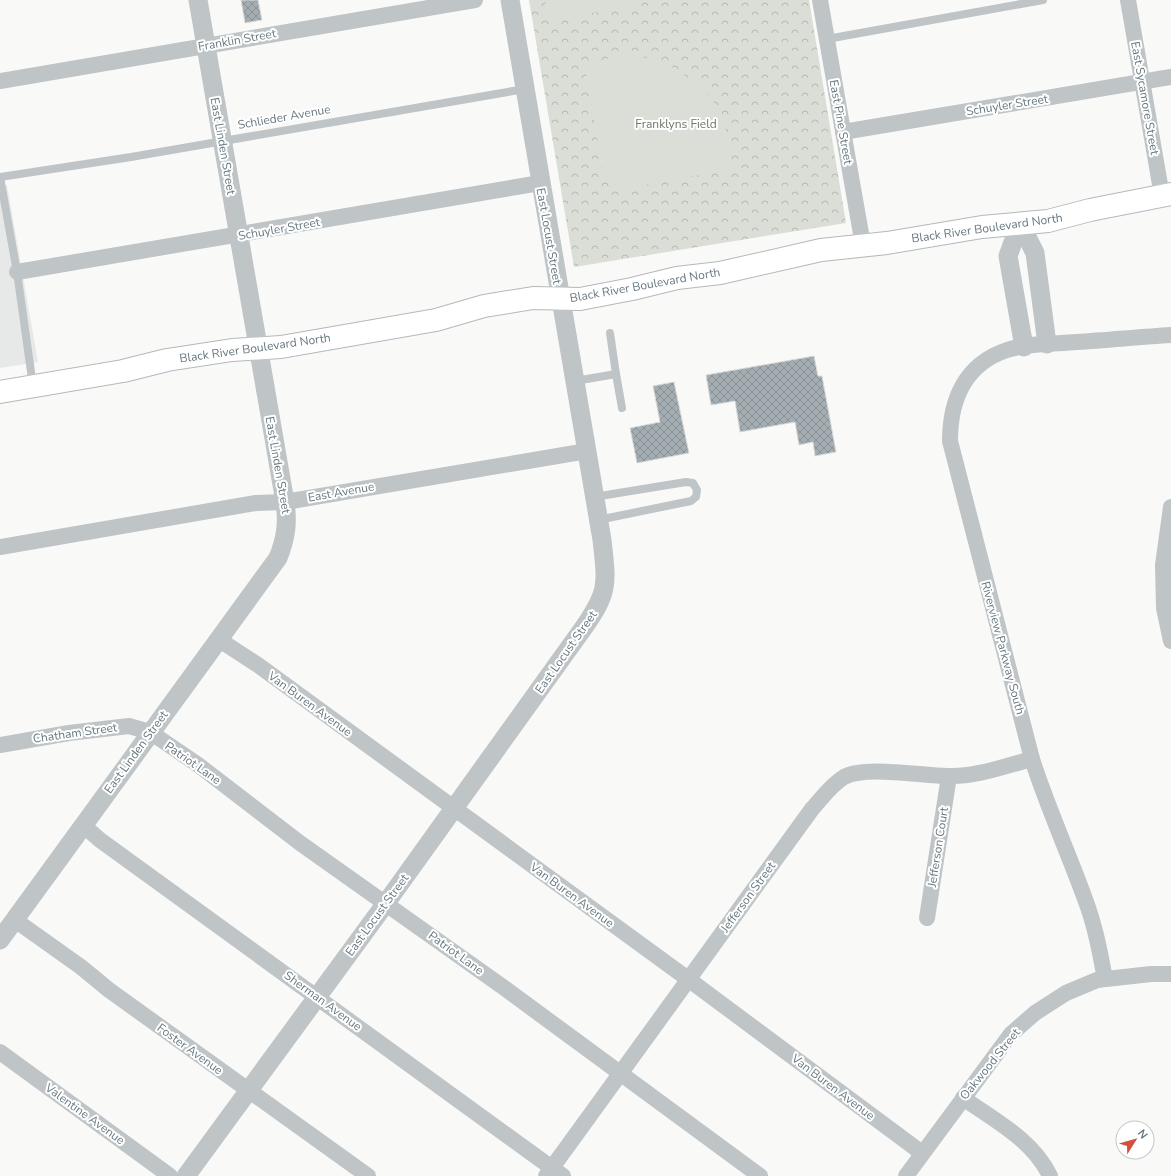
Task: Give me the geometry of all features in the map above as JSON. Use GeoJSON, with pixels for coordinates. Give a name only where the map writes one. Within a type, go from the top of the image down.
{"type":"FeatureCollection","features":[{"type":"Feature","properties":{"kind":"main road","name":"Black River Boulevard North"},"geometry":{"type":"LineString","coordinates":[[0,392],[123,371],[174,359],[232,350],[259,350],[436,320],[484,306],[533,298],[560,300],[580,299],[625,291],[677,278],[720,273],[821,250],[887,243],[982,227],[1048,222],[1090,210],[1166,195]]}},
{"type":"Feature","properties":{"kind":"street","name":"East Linden Street"},"geometry":{"type":"LineString","coordinates":[[0,940],[278,558],[285,539],[287,520],[285,502],[198,0]]}},
{"type":"Feature","properties":{"kind":"street","name":"Franklin Street"},"geometry":{"type":"LineString","coordinates":[[0,81],[475,0]]}},
{"type":"Feature","properties":{"kind":"street","name":"East Locust Street"},"geometry":{"type":"LineString","coordinates":[[186,1176],[386,903],[452,808],[596,610],[606,584],[587,451],[540,183],[510,0]]}},
{"type":"Feature","properties":{"kind":"street","name":"East Pine Street"},"geometry":{"type":"LineString","coordinates":[[820,0],[863,245]]}},
{"type":"Feature","properties":{"kind":"street","name":"East Sycamore Street"},"geometry":{"type":"LineString","coordinates":[[1128,0],[1142,81],[1166,195]]}},
{"type":"Feature","properties":{"kind":"street","name":"Schuyler Street"},"geometry":{"type":"LineString","coordinates":[[843,132],[1171,76]]}},
{"type":"Feature","properties":{"kind":"street","name":"Schuyler Street"},"geometry":{"type":"LineString","coordinates":[[17,272],[239,236],[540,183]]}},
{"type":"Feature","properties":{"kind":"street"},"geometry":{"type":"LineString","coordinates":[[1020,223],[1035,253],[1047,344]]}},
{"type":"Feature","properties":{"kind":"street"},"geometry":{"type":"LineString","coordinates":[[1020,223],[1008,256],[1024,347]]}},
{"type":"Feature","properties":{"kind":"street","name":"Riverview Parkway South"},"geometry":{"type":"LineString","coordinates":[[1105,979],[1099,943],[1086,900],[1042,791],[1032,758],[950,441],[952,416],[958,391],[970,375],[988,360],[1006,350],[1047,344],[1171,335]]}},
{"type":"Feature","properties":{"kind":"street","name":"East Avenue"},"geometry":{"type":"LineString","coordinates":[[0,547],[256,503],[285,502],[587,451]]}},
{"type":"Feature","properties":{"kind":"street"},"geometry":{"type":"LineString","coordinates":[[1171,507],[1163,565],[1164,608],[1171,641]]}},
{"type":"Feature","properties":{"kind":"street","name":"Van Buren Avenue"},"geometry":{"type":"LineString","coordinates":[[218,639],[258,666],[688,979],[922,1153]]}},
{"type":"Feature","properties":{"kind":"street","name":"Chatham Street"},"geometry":{"type":"LineString","coordinates":[[0,745],[69,733],[129,726],[150,732]]}},
{"type":"Feature","properties":{"kind":"street","name":"Patriot Lane"},"geometry":{"type":"LineString","coordinates":[[150,732],[197,764],[300,843],[386,903],[760,1176]]}},
{"type":"Feature","properties":{"kind":"street","name":"Jefferson Street"},"geometry":{"type":"LineString","coordinates":[[554,1173],[620,1073],[812,809],[830,788],[845,776],[873,771],[949,776],[983,772],[1032,758]]}},
{"type":"Feature","properties":{"kind":"street","name":"Jefferson Court"},"geometry":{"type":"LineString","coordinates":[[927,918],[949,776]]}},
{"type":"Feature","properties":{"kind":"street","name":"Sherman Avenue"},"geometry":{"type":"LineString","coordinates":[[83,825],[100,840],[317,997],[554,1173]]}},
{"type":"Feature","properties":{"kind":"street","name":"Foster Avenue"},"geometry":{"type":"LineString","coordinates":[[15,920],[368,1176]]}},
{"type":"Feature","properties":{"kind":"street","name":"Oakwood Street"},"geometry":{"type":"LineString","coordinates":[[906,1176],[1011,1034],[1035,1013],[1066,993],[1097,980],[1152,974],[1171,974]]}},
{"type":"Feature","properties":{"kind":"street","name":"Valentine Avenue"},"geometry":{"type":"LineString","coordinates":[[0,1052],[170,1176]]}},
{"type":"Feature","properties":{"kind":"street"},"geometry":{"type":"LineString","coordinates":[[963,1098],[1029,1146],[1043,1162],[1050,1176]]}},
{"type":"Feature","properties":{"kind":"lane"},"geometry":{"type":"LineString","coordinates":[[827,39],[1043,0]]}},
{"type":"Feature","properties":{"kind":"lane","name":"Schlieder Avenue"},"geometry":{"type":"LineString","coordinates":[[0,177],[131,157],[222,140],[525,89]]}},
{"type":"Feature","properties":{"kind":"lane"},"geometry":{"type":"LineString","coordinates":[[0,177],[17,272],[33,387]]}},
{"type":"Feature","properties":{"kind":"lane"},"geometry":{"type":"LineString","coordinates":[[610,333],[622,408]]}},
{"type":"Feature","properties":{"kind":"lane"},"geometry":{"type":"LineString","coordinates":[[574,381],[616,374]]}},
{"type":"Feature","properties":{"kind":"lane"},"geometry":{"type":"LineString","coordinates":[[594,497],[686,482],[693,483],[697,490],[696,497],[691,501],[598,520]]}},
{"type":"Feature","properties":{"kind":"shaded area"},"geometry":{"type":"Polygon","coordinates":[[[7,185],[38,362],[0,368],[0,186],[7,185]]]}},
{"type":"Feature","properties":{"kind":"green space","name":"Franklyns Field"},"geometry":{"type":"Polygon","coordinates":[[[529,0],[809,0],[846,223],[574,267],[529,0]]]}},
{"type":"Feature","properties":{"kind":"green space"},"geometry":{"type":"Polygon","coordinates":[[[545,0],[629,0],[630,7],[548,20],[545,0]]]}},
{"type":"Feature","properties":{"kind":"green space"},"geometry":{"type":"Polygon","coordinates":[[[618,55],[660,59],[703,88],[724,117],[731,169],[619,190],[604,178],[585,67],[618,55]]]}},
{"type":"Feature","properties":{"kind":"building"},"geometry":{"type":"Polygon","coordinates":[[[241,0],[258,0],[262,20],[245,23],[241,0]]]}},
{"type":"Feature","properties":{"kind":"building"},"geometry":{"type":"Polygon","coordinates":[[[814,356],[818,376],[822,376],[836,452],[815,456],[813,442],[799,445],[795,422],[740,432],[735,401],[711,405],[706,375],[814,356]]]}},
{"type":"Feature","properties":{"kind":"building"},"geometry":{"type":"Polygon","coordinates":[[[674,382],[689,453],[637,463],[630,428],[660,422],[653,386],[674,382]]]}}]}
